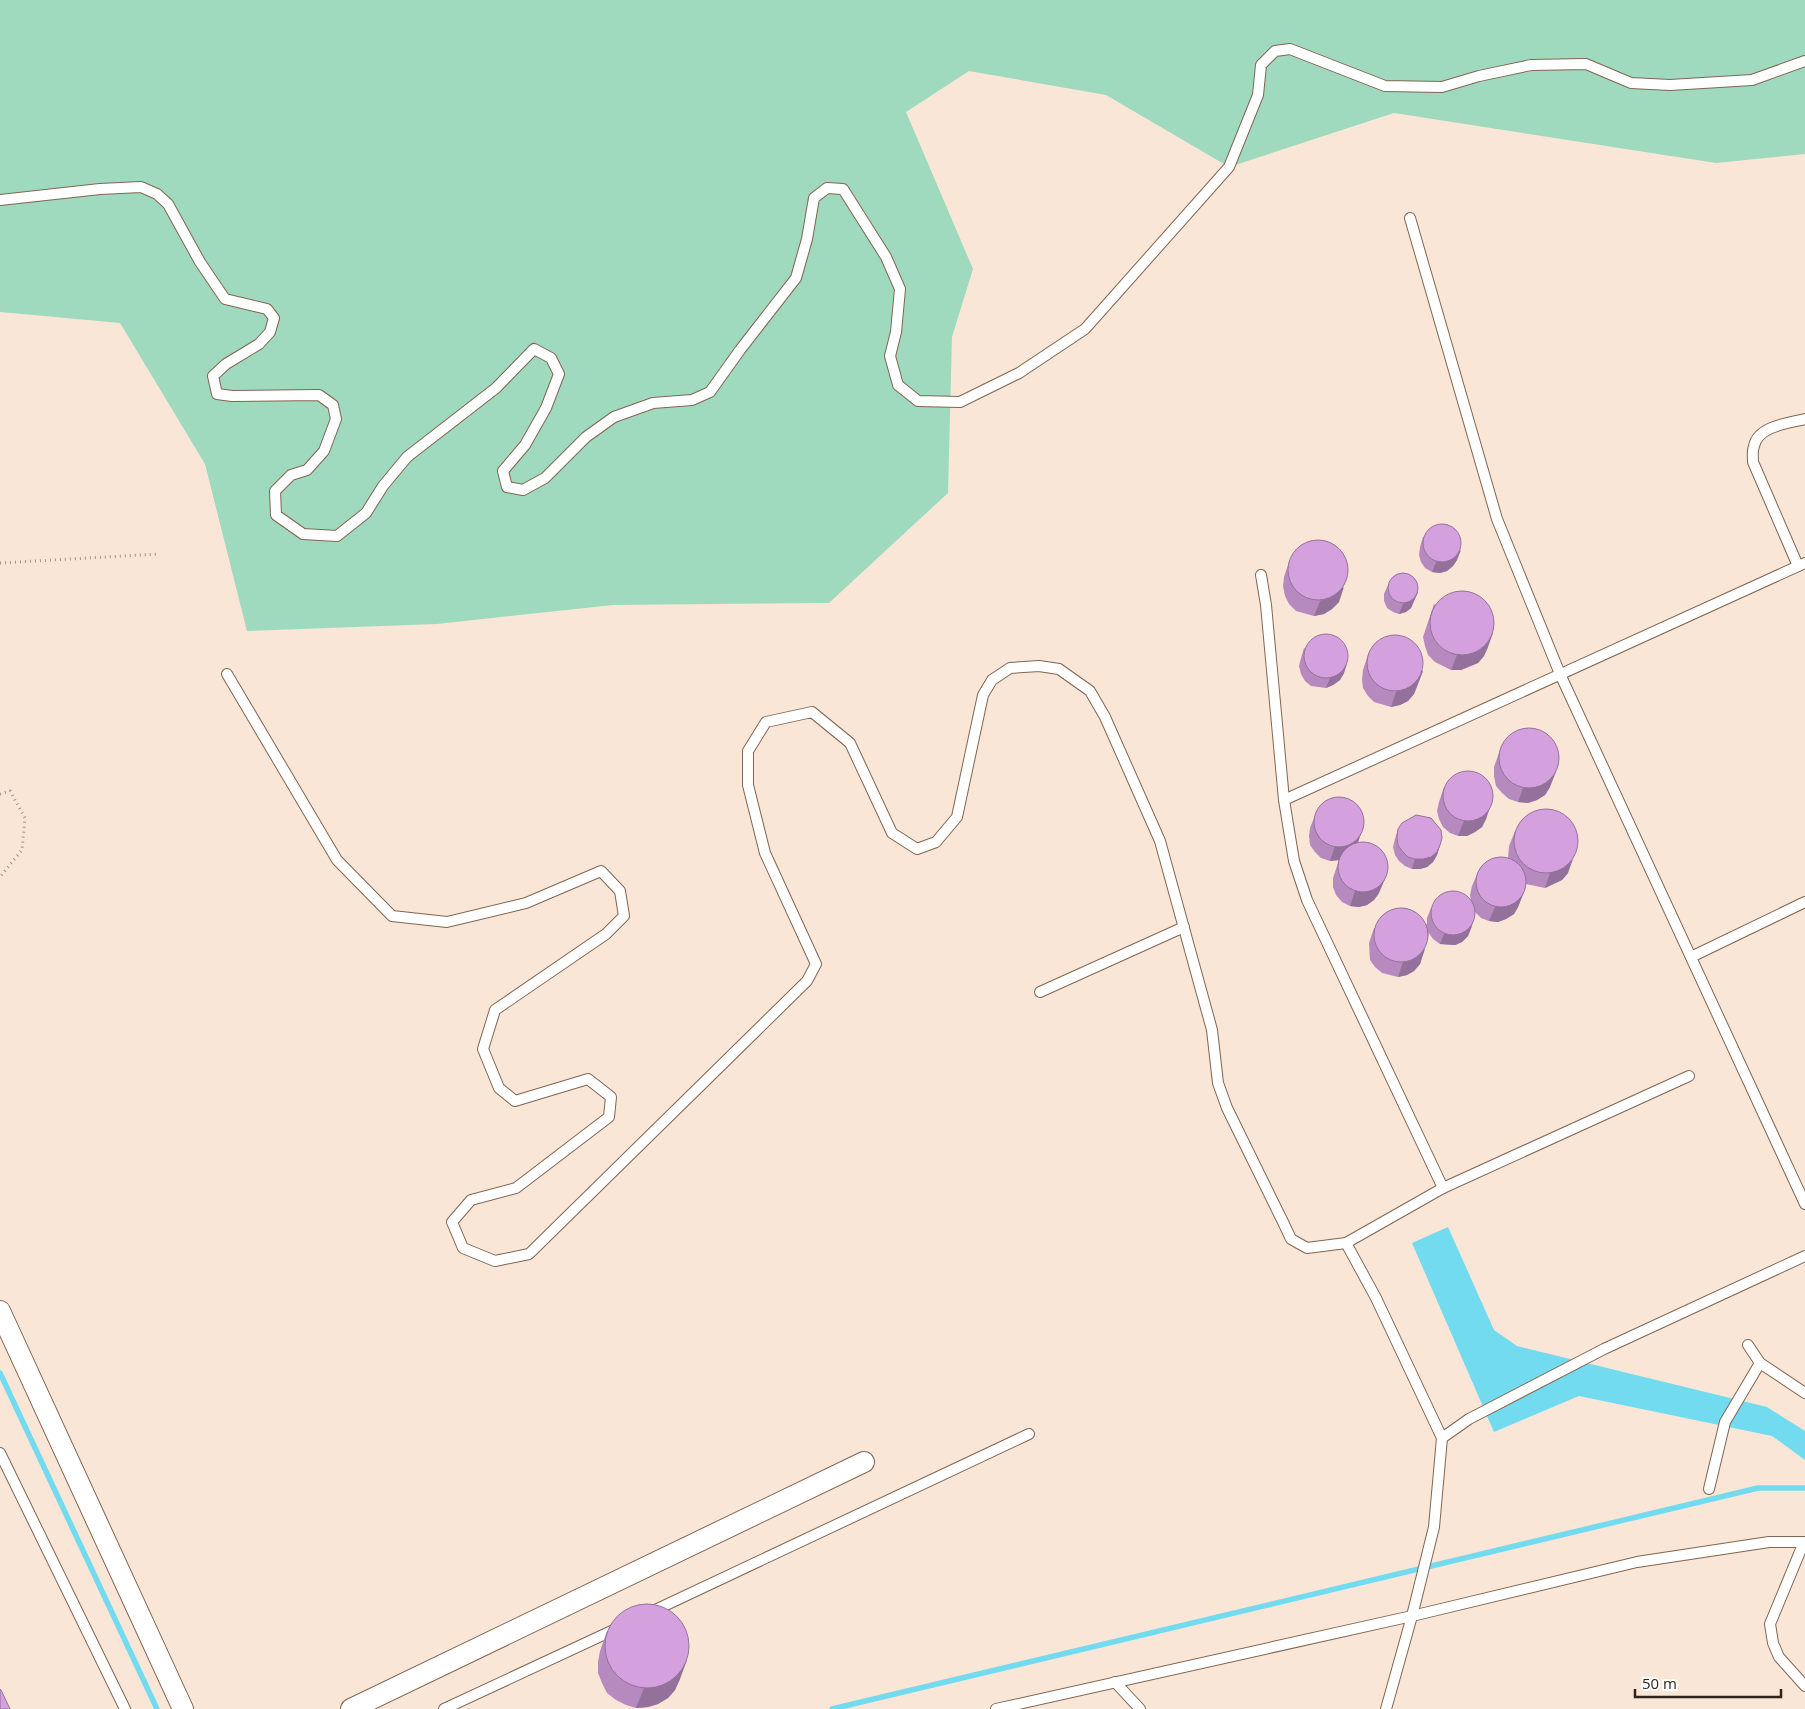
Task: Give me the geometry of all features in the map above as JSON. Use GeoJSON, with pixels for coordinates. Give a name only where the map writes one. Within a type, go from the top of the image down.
{"type":"FeatureCollection","features":[{"type":"Feature","properties":{"kind":"street"},"geometry":{"type":"LineString","coordinates":[[0,1311],[183,1709]]}},
{"type":"Feature","properties":{"kind":"street"},"geometry":{"type":"LineString","coordinates":[[351,1709],[864,1462]]}},
{"type":"Feature","properties":{"kind":"lane"},"geometry":{"type":"LineString","coordinates":[[0,200],[100,189],[141,187],[157,194],[168,204],[200,262],[225,299],[267,309],[274,318],[270,332],[258,344],[226,364],[213,376],[218,394],[232,396],[319,395],[333,405],[336,419],[324,451],[307,470],[291,475],[275,491],[276,515],[303,534],[337,536],[366,513],[383,486],[406,457],[496,388],[534,349],[551,358],[559,374],[546,408],[525,445],[502,471],[507,487],[523,490],[545,478],[586,437],[614,417],[653,403],[692,400],[710,392],[796,278],[807,239],[814,198],[828,188],[843,189],[886,258],[900,289],[896,332],[890,356],[898,385],[918,402],[960,402],[1019,372],[1085,329],[1229,167],[1258,95],[1261,65],[1275,51],[1290,49],[1385,86],[1442,87],[1531,64],[1586,64],[1631,84],[1670,85],[1752,80],[1805,61]]}},
{"type":"Feature","properties":{"kind":"lane"},"geometry":{"type":"LineString","coordinates":[[1410,218],[1497,519],[1560,674],[1805,1204]]}},
{"type":"Feature","properties":{"kind":"lane"},"geometry":{"type":"LineString","coordinates":[[1284,800],[1802,565],[1753,462],[1754,445],[1762,433],[1772,428],[1805,419]]}},
{"type":"Feature","properties":{"kind":"lane"},"geometry":{"type":"LineString","coordinates":[[1260,575],[1266,605],[1284,800],[1294,861],[1307,900],[1442,1188]]}},
{"type":"Feature","properties":{"kind":"lane"},"geometry":{"type":"LineString","coordinates":[[227,674],[337,860],[392,916],[446,922],[526,903],[601,871],[620,891],[624,916],[606,934],[495,1010],[483,1049],[500,1088],[515,1100],[588,1080],[611,1097],[609,1117],[516,1188],[470,1200],[452,1222],[463,1248],[495,1261],[528,1254],[807,981],[816,964],[765,853],[748,785],[748,751],[766,722],[812,712],[850,743],[892,833],[917,849],[936,842],[957,817],[983,695],[992,680],[1010,668],[1039,666],[1059,669],[1090,691],[1105,717],[1160,841],[1212,1030],[1218,1083],[1227,1108],[1291,1239],[1306,1248],[1346,1243],[1442,1188],[1689,1076]]}},
{"type":"Feature","properties":{"kind":"lane"},"geometry":{"type":"LineString","coordinates":[[1691,956],[1805,902]]}},
{"type":"Feature","properties":{"kind":"lane"},"geometry":{"type":"LineString","coordinates":[[1040,992],[1184,927]]}},
{"type":"Feature","properties":{"kind":"lane"},"geometry":{"type":"LineString","coordinates":[[1346,1243],[1376,1298],[1442,1438],[1434,1527],[1386,1709]]}},
{"type":"Feature","properties":{"kind":"lane"},"geometry":{"type":"LineString","coordinates":[[1442,1438],[1469,1419],[1604,1349],[1805,1256]]}},
{"type":"Feature","properties":{"kind":"lane"},"geometry":{"type":"LineString","coordinates":[[1748,1345],[1760,1363],[1805,1393]]}},
{"type":"Feature","properties":{"kind":"lane"},"geometry":{"type":"LineString","coordinates":[[1708,1489],[1725,1422],[1760,1363]]}},
{"type":"Feature","properties":{"kind":"lane"},"geometry":{"type":"LineString","coordinates":[[642,1616],[1029,1434]]}},
{"type":"Feature","properties":{"kind":"lane"},"geometry":{"type":"LineString","coordinates":[[0,1453],[125,1709]]}},
{"type":"Feature","properties":{"kind":"lane"},"geometry":{"type":"LineString","coordinates":[[996,1709],[1412,1616],[1637,1562],[1769,1542],[1805,1542],[1770,1624],[1773,1643],[1779,1657],[1805,1686]]}},
{"type":"Feature","properties":{"kind":"lane"},"geometry":{"type":"LineString","coordinates":[[444,1709],[624,1624]]}},
{"type":"Feature","properties":{"kind":"lane"},"geometry":{"type":"LineString","coordinates":[[1115,1682],[1140,1709]]}},
{"type":"Feature","properties":{"kind":"path"},"geometry":{"type":"LineString","coordinates":[[0,563],[158,554]]}},
{"type":"Feature","properties":{"kind":"path"},"geometry":{"type":"LineString","coordinates":[[0,794],[10,791],[24,818],[22,850],[0,877]]}},
{"type":"Feature","properties":{"kind":"green space"},"geometry":{"type":"Polygon","coordinates":[[[0,0],[1805,0],[1805,154],[1716,163],[1394,113],[1229,167],[1106,95],[969,71],[906,112],[973,269],[952,337],[948,493],[829,603],[613,605],[437,624],[247,631],[205,464],[120,323],[0,312],[0,0]]]}},
{"type":"Feature","properties":{"kind":"water"},"geometry":{"type":"Polygon","coordinates":[[[1448,1227],[1494,1330],[1517,1346],[1767,1407],[1805,1431],[1805,1460],[1772,1436],[1579,1396],[1494,1432],[1412,1243],[1448,1227]]]}},
{"type":"Feature","properties":{"kind":"building"},"geometry":{"type":"Polygon","coordinates":[[[1442,524],[1456,529],[1461,543],[1456,557],[1442,562],[1428,557],[1423,543],[1428,529],[1442,524]]]}},
{"type":"Feature","properties":{"kind":"building"},"geometry":{"type":"Polygon","coordinates":[[[1312,540],[1324,540],[1335,545],[1343,553],[1348,564],[1346,582],[1335,595],[1324,600],[1312,600],[1301,595],[1293,587],[1288,576],[1288,564],[1293,553],[1301,545],[1312,540]]]}},
{"type":"Feature","properties":{"kind":"building"},"geometry":{"type":"Polygon","coordinates":[[[1403,573],[1414,577],[1418,588],[1414,599],[1403,603],[1392,599],[1388,588],[1392,577],[1403,573]]]}},
{"type":"Feature","properties":{"kind":"building"},"geometry":{"type":"Polygon","coordinates":[[[1456,591],[1468,591],[1485,600],[1492,611],[1494,623],[1492,635],[1485,646],[1468,655],[1456,655],[1444,650],[1435,641],[1430,629],[1430,617],[1435,605],[1444,596],[1456,591]]]}},
{"type":"Feature","properties":{"kind":"building"},"geometry":{"type":"Polygon","coordinates":[[[1330,634],[1342,640],[1347,647],[1347,665],[1342,672],[1335,677],[1322,678],[1314,675],[1307,668],[1304,652],[1307,644],[1314,637],[1330,634]]]}},
{"type":"Feature","properties":{"kind":"building"},"geometry":{"type":"Polygon","coordinates":[[[1390,635],[1400,635],[1415,643],[1421,652],[1423,663],[1421,674],[1415,683],[1400,691],[1390,691],[1379,686],[1372,679],[1367,668],[1367,658],[1372,647],[1379,640],[1390,635]]]}},
{"type":"Feature","properties":{"kind":"building"},"geometry":{"type":"Polygon","coordinates":[[[1523,728],[1535,728],[1546,733],[1554,741],[1559,752],[1557,770],[1546,783],[1535,788],[1523,788],[1512,783],[1504,775],[1499,764],[1499,752],[1504,741],[1512,733],[1523,728]]]}},
{"type":"Feature","properties":{"kind":"building"},"geometry":{"type":"Polygon","coordinates":[[[1463,771],[1473,771],[1486,778],[1493,791],[1493,801],[1486,814],[1473,821],[1463,821],[1454,817],[1447,810],[1443,801],[1443,791],[1447,782],[1454,775],[1463,771]]]}},
{"type":"Feature","properties":{"kind":"building"},"geometry":{"type":"Polygon","coordinates":[[[1339,797],[1348,799],[1359,808],[1364,822],[1362,831],[1353,842],[1339,847],[1330,845],[1319,836],[1314,822],[1316,813],[1325,802],[1339,797]]]}},
{"type":"Feature","properties":{"kind":"building"},"geometry":{"type":"Polygon","coordinates":[[[1546,809],[1558,812],[1569,818],[1575,829],[1578,841],[1575,853],[1569,864],[1558,870],[1546,873],[1534,870],[1523,864],[1517,853],[1514,841],[1517,829],[1523,818],[1534,812],[1546,809]]]}},
{"type":"Feature","properties":{"kind":"building"},"geometry":{"type":"Polygon","coordinates":[[[1416,815],[1431,818],[1441,830],[1442,838],[1440,845],[1437,852],[1431,857],[1415,859],[1408,857],[1398,845],[1398,829],[1402,823],[1416,815]]]}},
{"type":"Feature","properties":{"kind":"building"},"geometry":{"type":"Polygon","coordinates":[[[1363,842],[1372,844],[1383,853],[1388,867],[1386,876],[1377,887],[1363,892],[1354,890],[1343,881],[1338,867],[1340,858],[1349,847],[1363,842]]]}},
{"type":"Feature","properties":{"kind":"building"},"geometry":{"type":"Polygon","coordinates":[[[1496,857],[1506,857],[1519,864],[1526,877],[1526,887],[1519,900],[1506,907],[1496,907],[1487,903],[1480,896],[1476,887],[1476,877],[1480,868],[1487,861],[1496,857]]]}},
{"type":"Feature","properties":{"kind":"building"},"geometry":{"type":"Polygon","coordinates":[[[1449,891],[1457,891],[1469,897],[1475,913],[1469,929],[1457,935],[1449,935],[1437,929],[1431,917],[1431,909],[1437,897],[1449,891]]]}},
{"type":"Feature","properties":{"kind":"building"},"geometry":{"type":"Polygon","coordinates":[[[1396,908],[1406,908],[1416,912],[1424,920],[1428,935],[1424,950],[1416,958],[1406,962],[1396,962],[1386,958],[1378,950],[1374,940],[1374,930],[1378,920],[1386,912],[1396,908]]]}},
{"type":"Feature","properties":{"kind":"building"},"geometry":{"type":"Polygon","coordinates":[[[639,1604],[655,1604],[671,1611],[682,1622],[689,1638],[686,1662],[677,1676],[671,1681],[655,1688],[639,1688],[623,1681],[612,1670],[605,1654],[605,1638],[612,1622],[623,1611],[639,1604]]]}},
{"type":"Feature","properties":{"kind":"building"},"geometry":{"type":"Polygon","coordinates":[[[1,1690],[10,1709],[0,1709],[1,1690]]]}},
{"type":"Feature","properties":{"kind":"waterway"},"geometry":{"type":"LineString","coordinates":[[0,1373],[157,1709]]}},
{"type":"Feature","properties":{"kind":"waterway"},"geometry":{"type":"LineString","coordinates":[[832,1709],[1758,1488],[1805,1488]]}}]}
